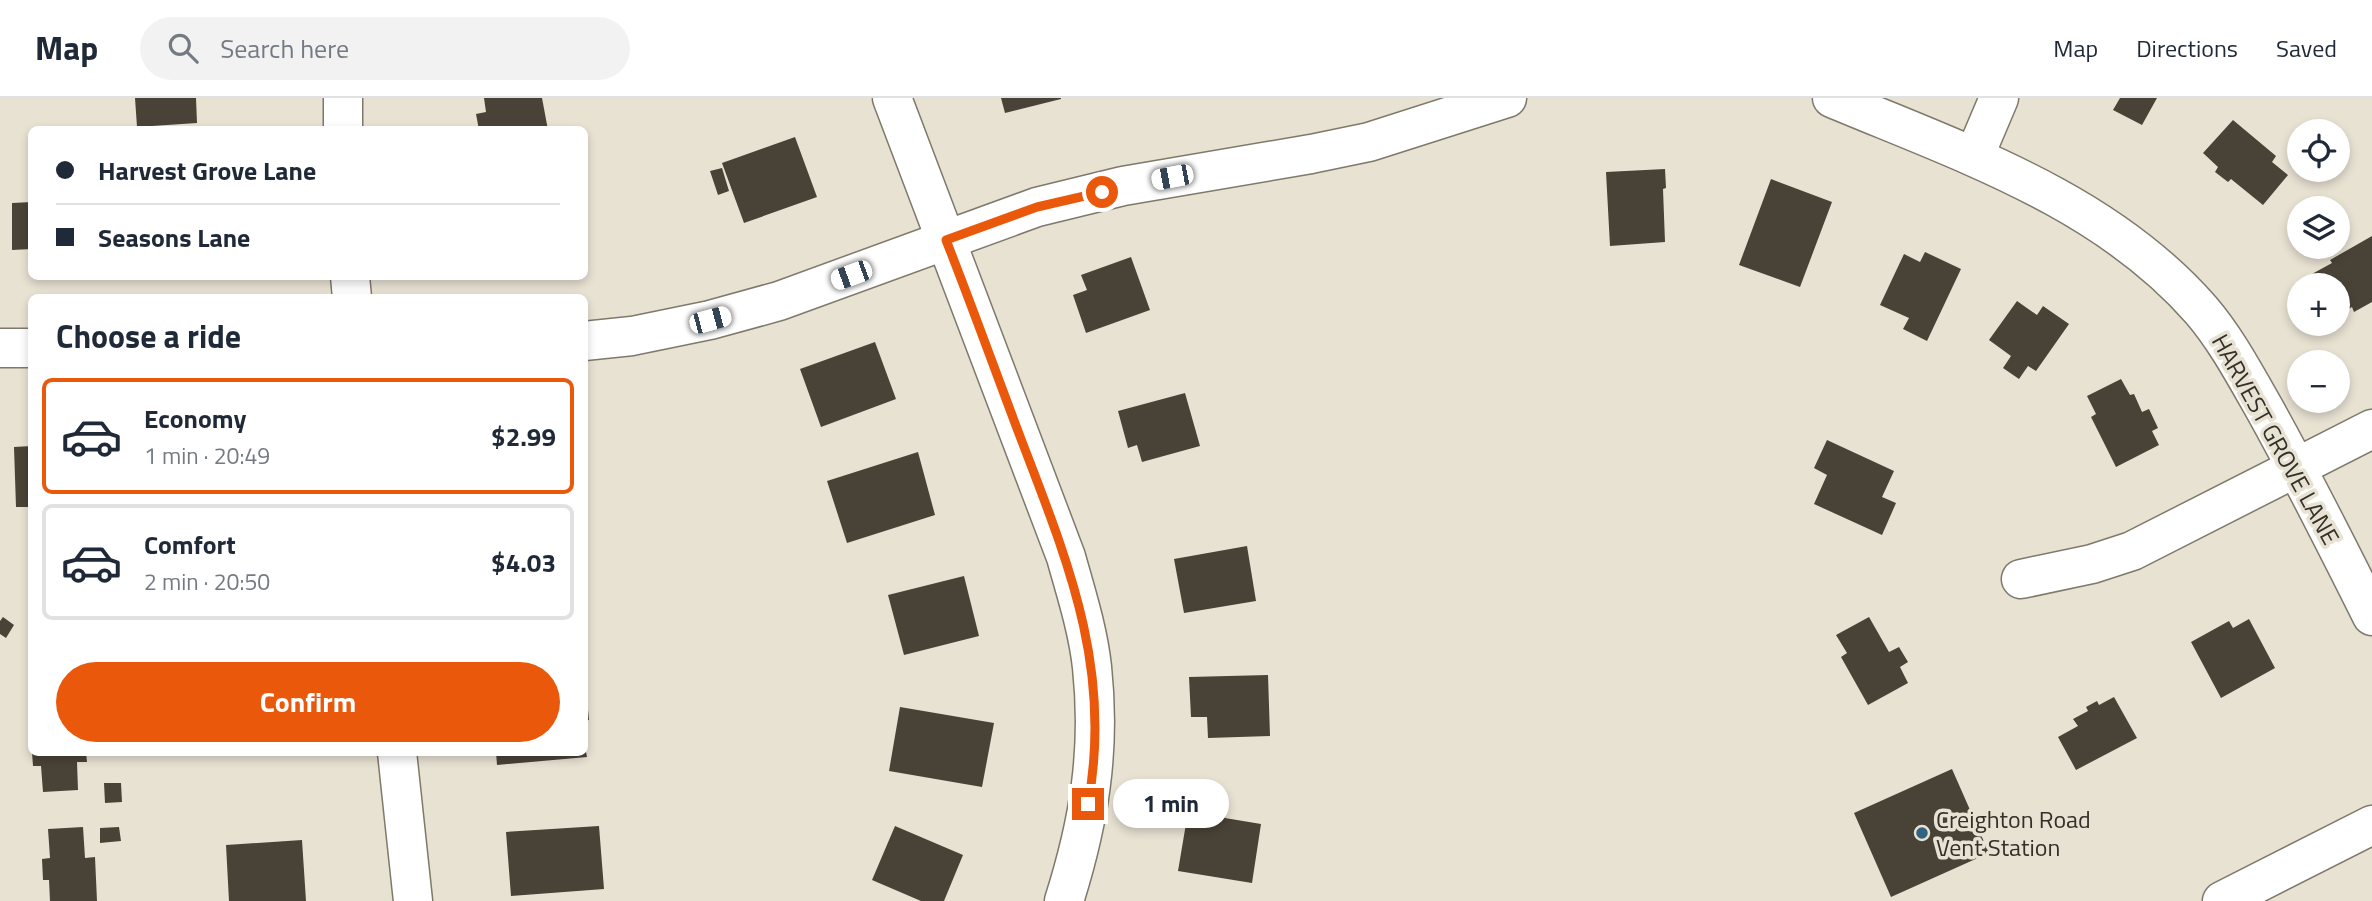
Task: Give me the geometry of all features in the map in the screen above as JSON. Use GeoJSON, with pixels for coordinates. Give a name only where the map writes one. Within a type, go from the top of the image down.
{"type":"FeatureCollection","features":[{"type":"Feature","properties":{"kind":"street"},"geometry":{"type":"LineString","coordinates":[[343,98],[343,126]]}},
{"type":"Feature","properties":{"kind":"street"},"geometry":{"type":"LineString","coordinates":[[892,98],[1066,557],[1082,612],[1092,665],[1097,725],[1092,783],[1081,847],[1064,901]]}},
{"type":"Feature","properties":{"kind":"street"},"geometry":{"type":"LineString","coordinates":[[588,341],[632,336],[779,301],[1037,207],[1124,186],[1370,142],[1507,98]]}},
{"type":"Feature","properties":{"kind":"street","name":"HARVEST GROVE LANE"},"geometry":{"type":"LineString","coordinates":[[1832,98],[1974,157],[2062,200],[2119,234],[2166,273],[2203,312],[2231,353],[2298,468],[2372,615]]}},
{"type":"Feature","properties":{"kind":"street"},"geometry":{"type":"LineString","coordinates":[[1974,157],[1999,98]]}},
{"type":"Feature","properties":{"kind":"street"},"geometry":{"type":"LineString","coordinates":[[0,348],[28,348]]}},
{"type":"Feature","properties":{"kind":"street"},"geometry":{"type":"LineString","coordinates":[[2021,579],[2092,564],[2132,551],[2372,429]]}},
{"type":"Feature","properties":{"kind":"street"},"geometry":{"type":"LineString","coordinates":[[397,756],[413,901]]}},
{"type":"Feature","properties":{"kind":"street"},"geometry":{"type":"LineString","coordinates":[[2222,901],[2372,825]]}},
{"type":"Feature","properties":{"kind":"building"},"geometry":{"type":"Polygon","coordinates":[[[135,98],[196,98],[197,123],[137,126],[135,98]]]}},
{"type":"Feature","properties":{"kind":"building"},"geometry":{"type":"Polygon","coordinates":[[[484,98],[542,98],[547,126],[478,126],[476,114],[486,112],[484,98]]]}},
{"type":"Feature","properties":{"kind":"building"},"geometry":{"type":"Polygon","coordinates":[[[1001,98],[1061,98],[1061,99],[1005,113],[1001,98]]]}},
{"type":"Feature","properties":{"kind":"building"},"geometry":{"type":"Polygon","coordinates":[[[2120,98],[2157,98],[2142,125],[2113,110],[2120,98]]]}},
{"type":"Feature","properties":{"kind":"building"},"geometry":{"type":"Polygon","coordinates":[[[2233,120],[2276,156],[2272,162],[2287,176],[2263,205],[2231,179],[2228,182],[2215,172],[2218,167],[2203,153],[2233,120]]]}},
{"type":"Feature","properties":{"kind":"building"},"geometry":{"type":"Polygon","coordinates":[[[795,137],[817,197],[744,223],[722,163],[795,137]]]}},
{"type":"Feature","properties":{"kind":"building"},"geometry":{"type":"Polygon","coordinates":[[[722,168],[729,191],[718,195],[710,171],[722,168]]]}},
{"type":"Feature","properties":{"kind":"building"},"geometry":{"type":"Polygon","coordinates":[[[1665,169],[1665,242],[1610,246],[1606,172],[1665,169]]]}},
{"type":"Feature","properties":{"kind":"building"},"geometry":{"type":"Polygon","coordinates":[[[1771,179],[1832,202],[1800,287],[1739,265],[1771,179]]]}},
{"type":"Feature","properties":{"kind":"building"},"geometry":{"type":"Polygon","coordinates":[[[28,202],[28,249],[12,250],[12,203],[28,202]]]}},
{"type":"Feature","properties":{"kind":"building"},"geometry":{"type":"Polygon","coordinates":[[[2372,236],[2372,302],[2354,312],[2352,307],[2350,308],[2350,273],[2314,273],[2332,263],[2332,259],[2350,259],[2350,249],[2372,236]]]}},
{"type":"Feature","properties":{"kind":"building"},"geometry":{"type":"Polygon","coordinates":[[[1925,252],[1961,269],[1927,341],[1903,329],[1909,318],[1880,305],[1904,254],[1920,262],[1925,252]]]}},
{"type":"Feature","properties":{"kind":"building"},"geometry":{"type":"Polygon","coordinates":[[[1131,257],[1150,310],[1086,333],[1073,295],[1087,290],[1081,275],[1131,257]]]}},
{"type":"Feature","properties":{"kind":"building"},"geometry":{"type":"Polygon","coordinates":[[[2017,301],[2037,315],[2043,306],[2069,324],[2036,371],[2028,366],[2019,379],[2003,368],[2011,356],[1989,340],[2017,301]]]}},
{"type":"Feature","properties":{"kind":"building"},"geometry":{"type":"Polygon","coordinates":[[[875,342],[896,399],[821,427],[800,369],[875,342]]]}},
{"type":"Feature","properties":{"kind":"building"},"geometry":{"type":"Polygon","coordinates":[[[2121,379],[2130,395],[2134,394],[2142,412],[2149,409],[2158,428],[2152,431],[2159,445],[2116,467],[2091,417],[2096,414],[2087,396],[2121,379]]]}},
{"type":"Feature","properties":{"kind":"building"},"geometry":{"type":"Polygon","coordinates":[[[1185,393],[1200,446],[1142,462],[1137,445],[1128,448],[1118,411],[1185,393]]]}},
{"type":"Feature","properties":{"kind":"building"},"geometry":{"type":"Polygon","coordinates":[[[1827,440],[1894,471],[1882,497],[1896,503],[1882,535],[1814,504],[1827,475],[1814,468],[1827,440]]]}},
{"type":"Feature","properties":{"kind":"building"},"geometry":{"type":"Polygon","coordinates":[[[28,446],[28,507],[16,507],[14,447],[28,446]]]}},
{"type":"Feature","properties":{"kind":"building"},"geometry":{"type":"Polygon","coordinates":[[[918,452],[935,515],[847,543],[827,481],[918,452]]]}},
{"type":"Feature","properties":{"kind":"building"},"geometry":{"type":"Polygon","coordinates":[[[1247,546],[1256,601],[1184,613],[1174,559],[1247,546]]]}},
{"type":"Feature","properties":{"kind":"building"},"geometry":{"type":"Polygon","coordinates":[[[964,576],[979,636],[904,655],[888,595],[964,576]]]}},
{"type":"Feature","properties":{"kind":"building"},"geometry":{"type":"Polygon","coordinates":[[[3,617],[14,625],[6,638],[0,634],[0,621],[3,617]]]}},
{"type":"Feature","properties":{"kind":"building"},"geometry":{"type":"Polygon","coordinates":[[[1869,617],[1889,652],[1899,647],[1908,662],[1900,667],[1908,683],[1868,705],[1841,657],[1847,653],[1836,635],[1869,617]]]}},
{"type":"Feature","properties":{"kind":"building"},"geometry":{"type":"Polygon","coordinates":[[[2249,619],[2275,668],[2221,698],[2191,642],[2229,621],[2233,628],[2249,619]]]}},
{"type":"Feature","properties":{"kind":"building"},"geometry":{"type":"Polygon","coordinates":[[[1268,675],[1270,736],[1208,738],[1207,717],[1191,717],[1189,677],[1268,675]]]}},
{"type":"Feature","properties":{"kind":"building"},"geometry":{"type":"Polygon","coordinates":[[[2114,697],[2137,738],[2076,770],[2058,737],[2078,726],[2073,719],[2088,711],[2086,707],[2097,701],[2099,705],[2114,697]]]}},
{"type":"Feature","properties":{"kind":"building"},"geometry":{"type":"Polygon","coordinates":[[[900,707],[994,723],[982,787],[889,771],[900,707]]]}},
{"type":"Feature","properties":{"kind":"building"},"geometry":{"type":"Polygon","coordinates":[[[32,756],[86,756],[87,762],[77,762],[78,790],[43,792],[41,766],[33,766],[32,756]]]}},
{"type":"Feature","properties":{"kind":"building"},"geometry":{"type":"Polygon","coordinates":[[[496,756],[587,757],[497,765],[496,756]]]}},
{"type":"Feature","properties":{"kind":"building","name":"Creighton Road Vent Station"},"geometry":{"type":"Polygon","coordinates":[[[1952,769],[1989,853],[1891,897],[1854,813],[1952,769]]]}},
{"type":"Feature","properties":{"kind":"building"},"geometry":{"type":"Polygon","coordinates":[[[104,783],[121,783],[122,802],[105,803],[104,783]]]}},
{"type":"Feature","properties":{"kind":"building"},"geometry":{"type":"Polygon","coordinates":[[[1191,794],[1228,800],[1225,818],[1261,824],[1252,883],[1178,871],[1191,794]]]}},
{"type":"Feature","properties":{"kind":"building"},"geometry":{"type":"Polygon","coordinates":[[[599,826],[604,889],[511,896],[506,832],[599,826]]]}},
{"type":"Feature","properties":{"kind":"building"},"geometry":{"type":"Polygon","coordinates":[[[895,826],[963,855],[944,901],[921,901],[872,880],[895,826]]]}},
{"type":"Feature","properties":{"kind":"building"},"geometry":{"type":"Polygon","coordinates":[[[83,827],[85,858],[95,857],[97,901],[50,901],[49,880],[43,880],[42,859],[50,858],[48,829],[83,827]]]}},
{"type":"Feature","properties":{"kind":"building"},"geometry":{"type":"Polygon","coordinates":[[[119,827],[121,841],[100,843],[100,828],[119,827]]]}},
{"type":"Feature","properties":{"kind":"building"},"geometry":{"type":"Polygon","coordinates":[[[302,840],[306,901],[229,901],[226,845],[302,840]]]}},
{"type":"Feature","properties":{"kind":"place","name":"Creighton Road Vent Station"},"geometry":{"type":"Point","coordinates":[1922,833]}},
{"type":"Feature","properties":{"kind":"route"},"geometry":{"type":"LineString","coordinates":[[1088,804],[1097,725],[1092,665],[1082,612],[1066,557],[946,240],[1037,207],[1102,192]]}}]}
